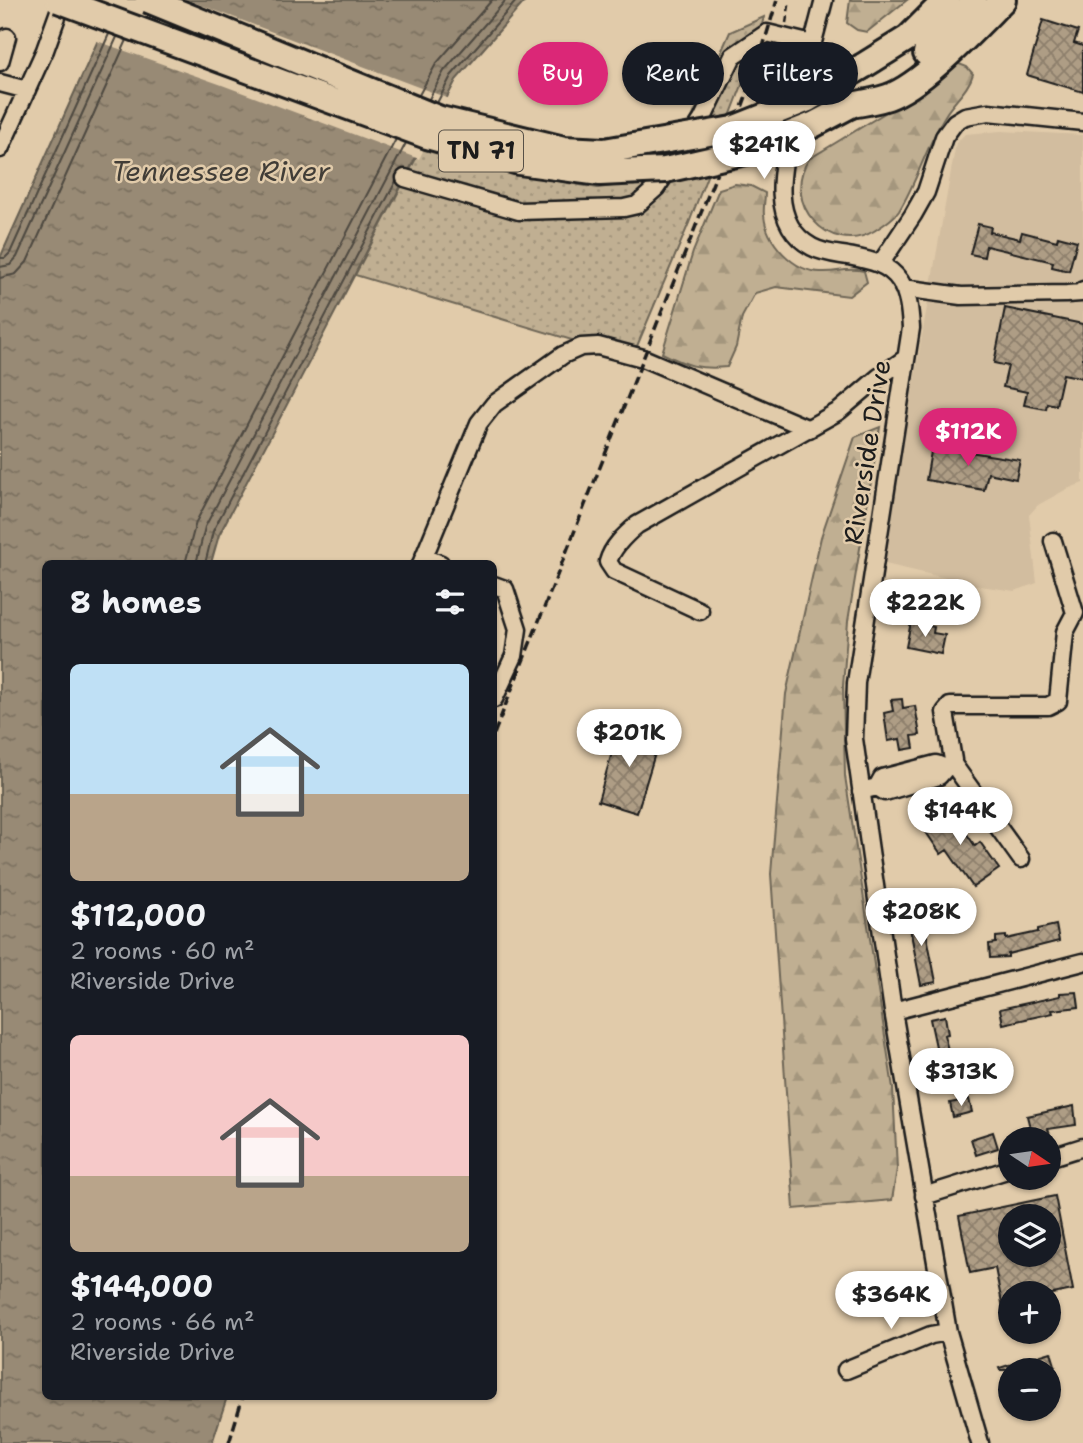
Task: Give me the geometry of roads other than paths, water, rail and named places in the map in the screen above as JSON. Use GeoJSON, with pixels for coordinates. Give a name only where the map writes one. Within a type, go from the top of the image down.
{"type":"FeatureCollection","features":[{"type":"Feature","properties":{"kind":"highway","name":"TN 71"},"geometry":{"type":"LineString","coordinates":[[61,0],[427,136],[519,162],[600,173],[664,170],[745,152],[813,125],[851,106],[924,55],[974,0]]}},
{"type":"Feature","properties":{"kind":"highway","name":"TN 71"},"geometry":{"type":"LineString","coordinates":[[148,0],[440,119],[564,149],[604,151],[733,129],[808,99],[908,38],[946,0]]}},
{"type":"Feature","properties":{"kind":"highway"},"geometry":{"type":"LineString","coordinates":[[863,66],[923,0]]}},
{"type":"Feature","properties":{"kind":"highway"},"geometry":{"type":"LineString","coordinates":[[851,106],[890,96],[912,83],[957,47],[1003,0]]}},
{"type":"Feature","properties":{"kind":"street"},"geometry":{"type":"LineString","coordinates":[[0,149],[54,27],[61,0]]}},
{"type":"Feature","properties":{"kind":"street"},"geometry":{"type":"LineString","coordinates":[[813,42],[824,0]]}},
{"type":"Feature","properties":{"kind":"street"},"geometry":{"type":"LineString","coordinates":[[754,42],[767,33],[804,42]]}},
{"type":"Feature","properties":{"kind":"street"},"geometry":{"type":"LineString","coordinates":[[0,62],[7,37]]}},
{"type":"Feature","properties":{"kind":"street"},"geometry":{"type":"LineString","coordinates":[[405,178],[519,211],[624,208],[637,205],[656,188],[702,120],[733,56],[738,53]]}},
{"type":"Feature","properties":{"kind":"street"},"geometry":{"type":"LineString","coordinates":[[0,83],[27,90]]}},
{"type":"Feature","properties":{"kind":"street"},"geometry":{"type":"LineString","coordinates":[[797,105],[784,157],[781,200],[783,211],[793,231],[814,249],[881,263],[926,192],[944,137],[955,122],[965,116],[988,112],[1083,122]]}},
{"type":"Feature","properties":{"kind":"street","name":"Riverside Drive"},"geometry":{"type":"LineString","coordinates":[[881,263],[900,281],[909,304],[911,328],[856,683],[854,739],[869,789],[893,1011],[948,1332],[980,1443]]}},
{"type":"Feature","properties":{"kind":"street"},"geometry":{"type":"LineString","coordinates":[[903,288],[961,296],[1067,294],[1081,293],[1083,290]]}},
{"type":"Feature","properties":{"kind":"street"},"geometry":{"type":"LineString","coordinates":[[422,560],[479,423],[494,404],[563,355],[581,347],[598,346],[643,358],[809,429]]}},
{"type":"Feature","properties":{"kind":"street"},"geometry":{"type":"LineString","coordinates":[[700,611],[614,571],[608,562],[610,554],[637,525],[839,411],[906,358]]}},
{"type":"Feature","properties":{"kind":"street"},"geometry":{"type":"LineString","coordinates":[[1021,859],[949,766],[946,709],[960,706],[1048,706],[1058,701],[1065,632],[1080,618],[1053,541]]}},
{"type":"Feature","properties":{"kind":"street"},"geometry":{"type":"LineString","coordinates":[[497,586],[505,589],[518,629],[514,656],[497,693]]}},
{"type":"Feature","properties":{"kind":"street"},"geometry":{"type":"LineString","coordinates":[[869,789],[885,792],[939,776],[949,766]]}},
{"type":"Feature","properties":{"kind":"street"},"geometry":{"type":"LineString","coordinates":[[893,1011],[1083,962]]}},
{"type":"Feature","properties":{"kind":"street"},"geometry":{"type":"LineString","coordinates":[[1061,1154],[1083,1147]]}},
{"type":"Feature","properties":{"kind":"street"},"geometry":{"type":"LineString","coordinates":[[924,1196],[998,1173]]}},
{"type":"Feature","properties":{"kind":"street"},"geometry":{"type":"LineString","coordinates":[[846,1370],[931,1335],[948,1332]]}},
{"type":"Feature","properties":{"kind":"water","name":"Tennessee River"},"geometry":{"type":"Polygon","coordinates":[[[116,0],[526,0],[456,80],[219,535],[212,560],[42,560],[42,1400],[226,1400],[212,1443],[0,1443],[0,258],[116,0]]]}},
{"type":"Feature","properties":{"kind":"railway"},"geometry":{"type":"LineString","coordinates":[[497,726],[728,145],[757,67],[777,0]]}},
{"type":"Feature","properties":{"kind":"railway"},"geometry":{"type":"LineString","coordinates":[[229,1443],[242,1400]]}}]}
